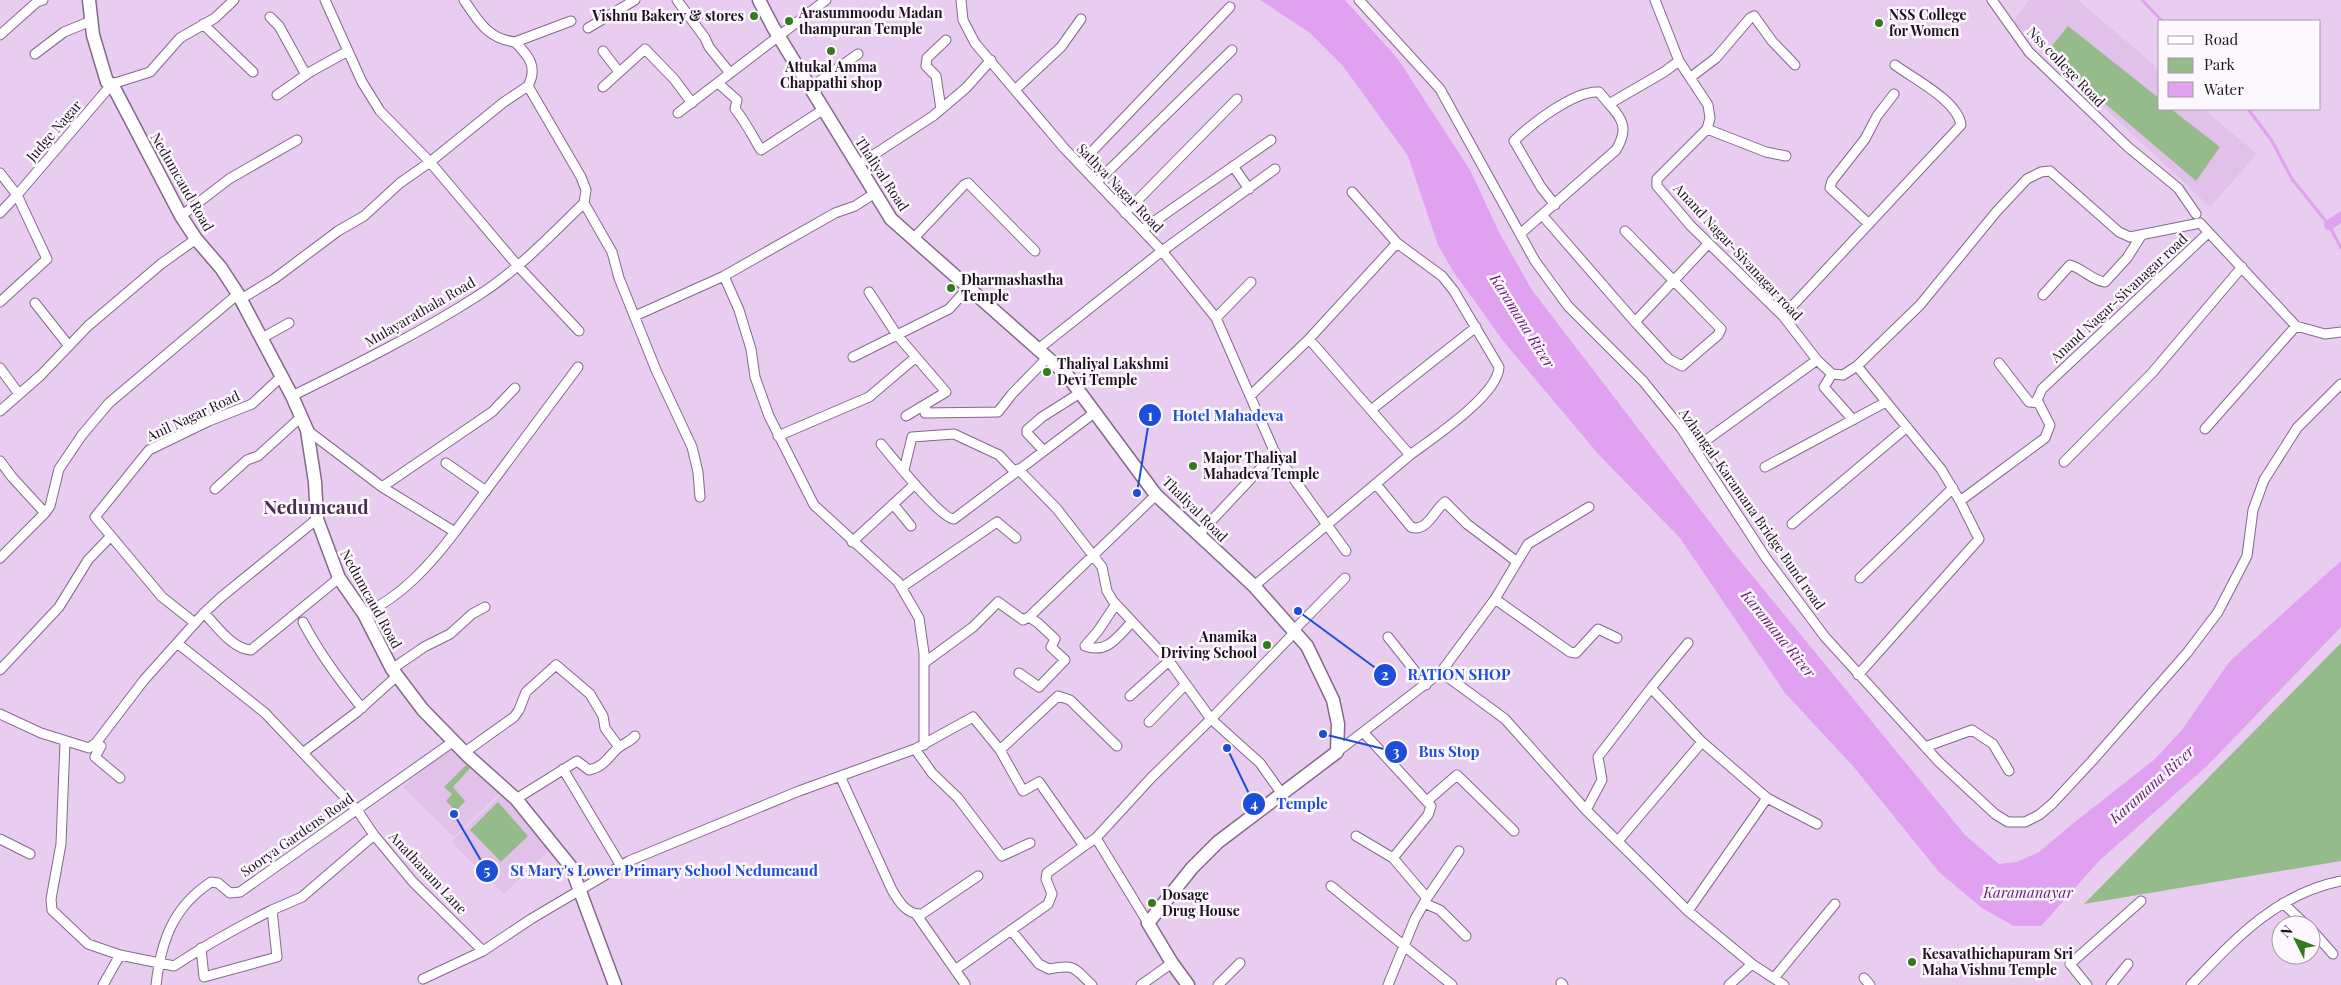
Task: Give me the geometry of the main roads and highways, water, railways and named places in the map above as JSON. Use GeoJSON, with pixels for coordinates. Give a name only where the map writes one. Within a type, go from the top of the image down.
{"type":"FeatureCollection","features":[{"type":"Feature","properties":{"kind":"water","name":"Karamanayar"},"geometry":{"type":"Polygon","coordinates":[[[1260,0],[1345,0],[1398,59],[1470,170],[1499,232],[1532,290],[1732,551],[1965,835],[1999,864],[2017,862],[2039,852],[2155,759],[2181,731],[2230,661],[2341,561],[2341,627],[2207,766],[2100,860],[2041,926],[2014,926],[1982,908],[1939,872],[1853,766],[1785,693],[1680,538],[1600,456],[1504,342],[1453,271],[1438,245],[1408,156],[1343,66],[1310,33],[1260,0]]]}},
{"type":"Feature","properties":{"kind":"waterway"},"geometry":{"type":"LineString","coordinates":[[2142,0],[2161,20]]}},
{"type":"Feature","properties":{"kind":"waterway"},"geometry":{"type":"LineString","coordinates":[[2249,110],[2272,141],[2292,179],[2329,225],[2341,248]]}},
{"type":"Feature","properties":{"kind":"waterway"},"geometry":{"type":"LineString","coordinates":[[2329,225],[2341,217]]}},
{"type":"Feature","properties":{"kind":"place","name":"Vishnu Bakery & stores"},"geometry":{"type":"Point","coordinates":[754,16]}},
{"type":"Feature","properties":{"kind":"place","name":"Arasummoodu Madan thampuran Temple"},"geometry":{"type":"Point","coordinates":[789,21]}},
{"type":"Feature","properties":{"kind":"place","name":"NSS College for Women"},"geometry":{"type":"Point","coordinates":[1879,23]}},
{"type":"Feature","properties":{"kind":"place","name":"Attukal Amma Chappathi shop"},"geometry":{"type":"Point","coordinates":[831,51]}},
{"type":"Feature","properties":{"kind":"place","name":"Dharmashastha Temple"},"geometry":{"type":"Point","coordinates":[951,288]}},
{"type":"Feature","properties":{"kind":"place","name":"Thaliyal Lakshmi Devi Temple"},"geometry":{"type":"Point","coordinates":[1047,372]}},
{"type":"Feature","properties":{"kind":"place","name":"Major Thaliyal Mahadeva Temple"},"geometry":{"type":"Point","coordinates":[1193,466]}},
{"type":"Feature","properties":{"kind":"place","name":"Hotel Mahadeva"},"geometry":{"type":"Point","coordinates":[1137,493]}},
{"type":"Feature","properties":{"kind":"place","name":"RATION SHOP"},"geometry":{"type":"Point","coordinates":[1298,611]}},
{"type":"Feature","properties":{"kind":"place","name":"Anamika Driving School"},"geometry":{"type":"Point","coordinates":[1267,645]}},
{"type":"Feature","properties":{"kind":"place","name":"Bus Stop"},"geometry":{"type":"Point","coordinates":[1323,734]}},
{"type":"Feature","properties":{"kind":"place","name":"Temple"},"geometry":{"type":"Point","coordinates":[1227,748]}},
{"type":"Feature","properties":{"kind":"place","name":"St Mary's Lower Primary School Nedumcaud"},"geometry":{"type":"Point","coordinates":[454,814]}},
{"type":"Feature","properties":{"kind":"place","name":"Dosage Drug House"},"geometry":{"type":"Point","coordinates":[1152,903]}},
{"type":"Feature","properties":{"kind":"place","name":"Kesavathichapuram Sri Maha Vishnu Temple"},"geometry":{"type":"Point","coordinates":[1912,962]}},
{"type":"Feature","properties":{"kind":"district","name":"Nedumcaud"},"geometry":{"type":"Point","coordinates":[316,507]}},
{"type":"Feature","properties":{"kind":"water label","name":"Karamana River"},"geometry":{"type":"Point","coordinates":[1522,321]}},
{"type":"Feature","properties":{"kind":"water label","name":"Karamana River"},"geometry":{"type":"Point","coordinates":[1778,634]}},
{"type":"Feature","properties":{"kind":"water label","name":"Karamana River"},"geometry":{"type":"Point","coordinates":[2152,785]}}]}
